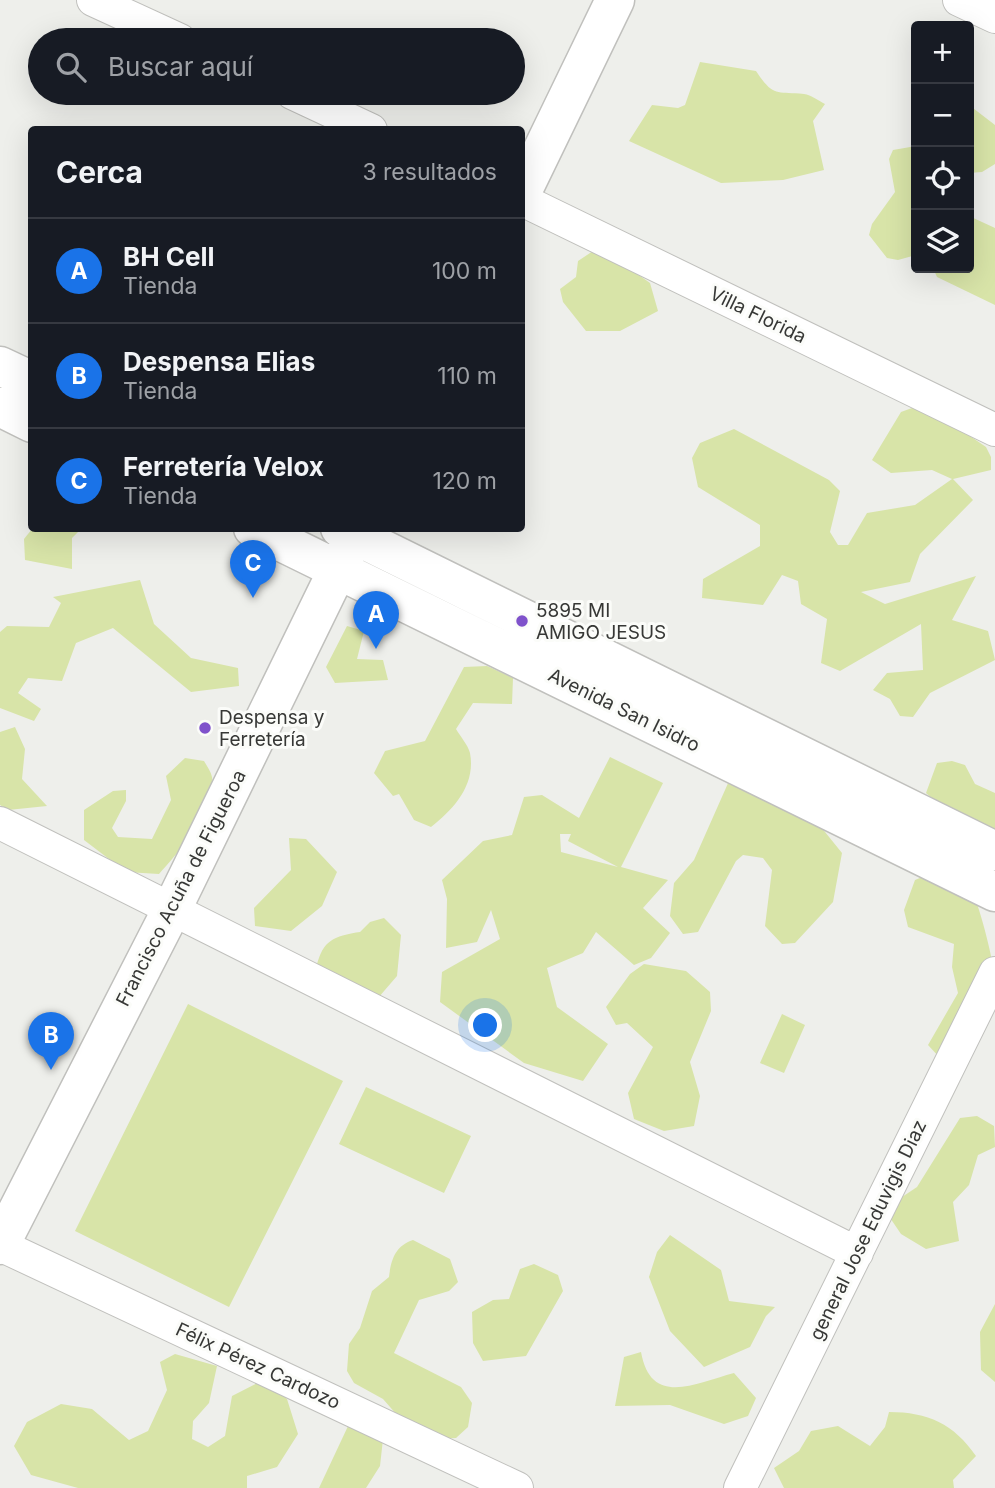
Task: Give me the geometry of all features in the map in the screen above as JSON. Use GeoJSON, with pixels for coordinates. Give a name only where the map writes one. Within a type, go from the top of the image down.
{"type":"FeatureCollection","features":[{"type":"Feature","properties":{"kind":"main road"},"geometry":{"type":"LineString","coordinates":[[525,186],[615,0]]}},
{"type":"Feature","properties":{"kind":"main road"},"geometry":{"type":"LineString","coordinates":[[0,366],[28,379]]}},
{"type":"Feature","properties":{"kind":"main road"},"geometry":{"type":"LineString","coordinates":[[0,407],[28,421]]}},
{"type":"Feature","properties":{"kind":"main road","name":"Avenida San Isidro"},"geometry":{"type":"LineString","coordinates":[[261,532],[995,892]]}},
{"type":"Feature","properties":{"kind":"main road","name":"Francisco Acuña de Figueroa"},"geometry":{"type":"LineString","coordinates":[[0,1245],[171,911],[339,569],[351,532]]}},
{"type":"Feature","properties":{"kind":"main road","name":"Avenida San Isidro"},"geometry":{"type":"LineString","coordinates":[[353,532],[995,851]]}},
{"type":"Feature","properties":{"kind":"street"},"geometry":{"type":"LineString","coordinates":[[93,0],[154,28]]}},
{"type":"Feature","properties":{"kind":"street"},"geometry":{"type":"LineString","coordinates":[[959,0],[995,18]]}},
{"type":"Feature","properties":{"kind":"street"},"geometry":{"type":"LineString","coordinates":[[318,105],[362,126]]}},
{"type":"Feature","properties":{"kind":"street","name":"Villa Florida"},"geometry":{"type":"LineString","coordinates":[[525,201],[995,430]]}},
{"type":"Feature","properties":{"kind":"street"},"geometry":{"type":"LineString","coordinates":[[0,823],[857,1253]]}},
{"type":"Feature","properties":{"kind":"street","name":"general Jose Eduvigis Diaz"},"geometry":{"type":"LineString","coordinates":[[740,1488],[995,973]]}},
{"type":"Feature","properties":{"kind":"street","name":"Félix Pérez Cardozo"},"geometry":{"type":"LineString","coordinates":[[0,1245],[517,1488]]}},
{"type":"Feature","properties":{"kind":"green space"},"geometry":{"type":"Polygon","coordinates":[[[700,62],[756,71],[767,86],[776,92],[807,95],[825,104],[813,121],[824,170],[783,180],[721,183],[629,141],[652,105],[678,108],[685,105],[700,62]]]}},
{"type":"Feature","properties":{"kind":"green space"},"geometry":{"type":"Polygon","coordinates":[[[974,109],[995,125],[995,164],[982,172],[974,173],[974,109]]]}},
{"type":"Feature","properties":{"kind":"green space"},"geometry":{"type":"Polygon","coordinates":[[[911,147],[911,256],[898,260],[887,258],[869,235],[872,224],[895,192],[889,159],[893,150],[911,147]]]}},
{"type":"Feature","properties":{"kind":"green space"},"geometry":{"type":"Polygon","coordinates":[[[974,218],[995,228],[995,305],[937,277],[935,273],[974,273],[974,218]]]}},
{"type":"Feature","properties":{"kind":"green space"},"geometry":{"type":"Polygon","coordinates":[[[599,247],[650,283],[658,311],[620,331],[586,331],[563,302],[560,289],[576,277],[578,261],[599,247]]]}},
{"type":"Feature","properties":{"kind":"green space"},"geometry":{"type":"Polygon","coordinates":[[[923,404],[986,447],[991,457],[991,470],[953,479],[973,500],[920,554],[910,582],[861,592],[885,604],[976,576],[952,620],[988,631],[995,660],[930,693],[913,717],[900,716],[890,699],[873,690],[887,673],[923,670],[921,624],[840,671],[821,663],[827,619],[801,604],[798,581],[782,575],[763,605],[702,598],[703,579],[760,546],[760,525],[698,487],[692,458],[700,443],[734,429],[829,480],[840,491],[830,532],[838,545],[848,545],[867,513],[915,505],[952,479],[932,470],[891,473],[872,460],[901,412],[923,404]]]}},
{"type":"Feature","properties":{"kind":"green space"},"geometry":{"type":"Polygon","coordinates":[[[30,532],[78,532],[72,538],[72,569],[25,560],[24,539],[30,532]]]}},
{"type":"Feature","properties":{"kind":"green space"},"geometry":{"type":"Polygon","coordinates":[[[140,580],[154,624],[191,658],[238,668],[239,686],[191,692],[113,628],[76,643],[62,681],[28,678],[18,693],[41,709],[34,721],[0,708],[0,632],[7,626],[49,627],[61,603],[53,597],[140,580]]]}},
{"type":"Feature","properties":{"kind":"green space"},"geometry":{"type":"Polygon","coordinates":[[[347,626],[364,631],[357,659],[383,660],[388,680],[335,683],[326,667],[347,626]]]}},
{"type":"Feature","properties":{"kind":"green space"},"geometry":{"type":"Polygon","coordinates":[[[487,666],[513,678],[512,704],[473,703],[456,729],[470,753],[470,776],[455,804],[431,827],[414,820],[399,794],[393,796],[374,773],[385,751],[425,741],[464,667],[487,666]]]}},
{"type":"Feature","properties":{"kind":"green space"},"geometry":{"type":"Polygon","coordinates":[[[15,727],[25,749],[22,779],[47,806],[8,810],[0,805],[0,732],[15,727]]]}},
{"type":"Feature","properties":{"kind":"green space"},"geometry":{"type":"Polygon","coordinates":[[[610,757],[663,783],[621,867],[668,880],[643,908],[670,933],[651,958],[634,965],[596,932],[583,953],[547,968],[557,1007],[608,1044],[583,1081],[524,1063],[440,1002],[442,972],[500,939],[491,910],[477,942],[446,948],[447,899],[442,880],[483,841],[512,835],[524,797],[542,795],[579,818],[610,757]],[[560,834],[561,852],[618,867],[568,841],[571,834],[560,834]]]}},
{"type":"Feature","properties":{"kind":"green space"},"geometry":{"type":"Polygon","coordinates":[[[185,758],[204,761],[211,775],[212,789],[209,802],[195,829],[159,874],[126,872],[84,840],[84,810],[113,791],[126,790],[126,801],[112,828],[118,837],[152,839],[171,800],[166,776],[185,758]]]}},
{"type":"Feature","properties":{"kind":"green space"},"geometry":{"type":"Polygon","coordinates":[[[952,761],[965,765],[975,784],[995,793],[995,843],[978,839],[926,793],[937,763],[952,761]]]}},
{"type":"Feature","properties":{"kind":"green space"},"geometry":{"type":"Polygon","coordinates":[[[729,781],[821,827],[842,853],[833,902],[795,943],[782,944],[765,926],[772,870],[763,858],[743,855],[736,861],[698,932],[683,934],[670,916],[674,883],[694,860],[729,781]]]}},
{"type":"Feature","properties":{"kind":"green space"},"geometry":{"type":"Polygon","coordinates":[[[289,838],[306,839],[337,872],[322,906],[291,931],[255,926],[254,908],[291,870],[289,838]]]}},
{"type":"Feature","properties":{"kind":"green space"},"geometry":{"type":"Polygon","coordinates":[[[937,871],[973,895],[987,936],[994,977],[940,1058],[928,1045],[958,993],[952,967],[954,944],[908,927],[904,910],[915,880],[937,871]]]}},
{"type":"Feature","properties":{"kind":"green space"},"geometry":{"type":"Polygon","coordinates":[[[384,918],[401,935],[397,976],[366,1012],[309,989],[320,956],[328,943],[335,938],[360,932],[370,922],[384,918]]]}},
{"type":"Feature","properties":{"kind":"green space"},"geometry":{"type":"Polygon","coordinates":[[[644,964],[686,971],[710,992],[711,1011],[690,1062],[700,1096],[694,1126],[664,1131],[634,1119],[628,1093],[653,1047],[627,1023],[616,1025],[606,1007],[630,974],[644,964]]]}},
{"type":"Feature","properties":{"kind":"green space"},"geometry":{"type":"Polygon","coordinates":[[[188,1004],[343,1081],[229,1307],[75,1231],[188,1004]]]}},
{"type":"Feature","properties":{"kind":"green space"},"geometry":{"type":"Polygon","coordinates":[[[782,1014],[805,1025],[784,1073],[760,1063],[782,1014]]]}},
{"type":"Feature","properties":{"kind":"green space"},"geometry":{"type":"Polygon","coordinates":[[[366,1087],[471,1136],[444,1193],[339,1144],[366,1087]]]}},
{"type":"Feature","properties":{"kind":"green space"},"geometry":{"type":"Polygon","coordinates":[[[977,1116],[994,1126],[995,1147],[978,1155],[969,1185],[953,1202],[959,1241],[926,1249],[901,1234],[884,1209],[917,1187],[960,1118],[977,1116]]]}},
{"type":"Feature","properties":{"kind":"green space"},"geometry":{"type":"Polygon","coordinates":[[[670,1235],[721,1270],[729,1301],[775,1307],[766,1316],[750,1347],[704,1367],[670,1331],[649,1277],[657,1252],[670,1235]]]}},
{"type":"Feature","properties":{"kind":"green space"},"geometry":{"type":"Polygon","coordinates":[[[413,1240],[450,1259],[458,1282],[449,1291],[419,1300],[394,1353],[461,1387],[472,1403],[468,1427],[456,1438],[419,1440],[383,1399],[354,1383],[347,1371],[349,1344],[360,1328],[372,1291],[389,1277],[398,1250],[413,1240]]]}},
{"type":"Feature","properties":{"kind":"green space"},"geometry":{"type":"Polygon","coordinates":[[[534,1264],[558,1275],[563,1291],[526,1356],[483,1361],[473,1343],[472,1312],[493,1300],[509,1299],[520,1269],[534,1264]]]}},
{"type":"Feature","properties":{"kind":"green space"},"geometry":{"type":"Polygon","coordinates":[[[995,1304],[995,1382],[981,1370],[980,1332],[995,1304]]]}},
{"type":"Feature","properties":{"kind":"green space"},"geometry":{"type":"Polygon","coordinates":[[[641,1352],[646,1369],[654,1380],[665,1386],[691,1386],[734,1373],[756,1398],[748,1416],[724,1424],[670,1405],[615,1406],[624,1357],[641,1352]]]}},
{"type":"Feature","properties":{"kind":"green space"},"geometry":{"type":"Polygon","coordinates":[[[175,1354],[217,1366],[209,1403],[193,1421],[192,1439],[208,1447],[225,1436],[232,1396],[265,1379],[287,1399],[298,1434],[277,1467],[247,1476],[247,1488],[78,1488],[31,1475],[14,1446],[27,1422],[61,1404],[92,1409],[129,1440],[148,1431],[167,1390],[160,1362],[175,1354]]]}},
{"type":"Feature","properties":{"kind":"green space"},"geometry":{"type":"Polygon","coordinates":[[[889,1412],[928,1417],[949,1428],[968,1445],[976,1456],[953,1480],[954,1488],[784,1488],[774,1468],[799,1451],[811,1431],[838,1426],[870,1446],[885,1427],[889,1412]]]}},
{"type":"Feature","properties":{"kind":"green space"},"geometry":{"type":"Polygon","coordinates":[[[349,1424],[384,1430],[380,1466],[366,1488],[319,1488],[349,1424]]]}},
{"type":"Feature","properties":{"kind":"place","name":"Ferretería Velox"},"geometry":{"type":"Point","coordinates":[253,598]}},
{"type":"Feature","properties":{"kind":"place","name":"5895 MI AMIGO JESUS"},"geometry":{"type":"Point","coordinates":[522,621]}},
{"type":"Feature","properties":{"kind":"place","name":"BH Cell"},"geometry":{"type":"Point","coordinates":[376,649]}},
{"type":"Feature","properties":{"kind":"place","name":"Despensa y Ferretería"},"geometry":{"type":"Point","coordinates":[205,728]}},
{"type":"Feature","properties":{"kind":"place","name":"Despensa Elias"},"geometry":{"type":"Point","coordinates":[51,1070]}}]}
